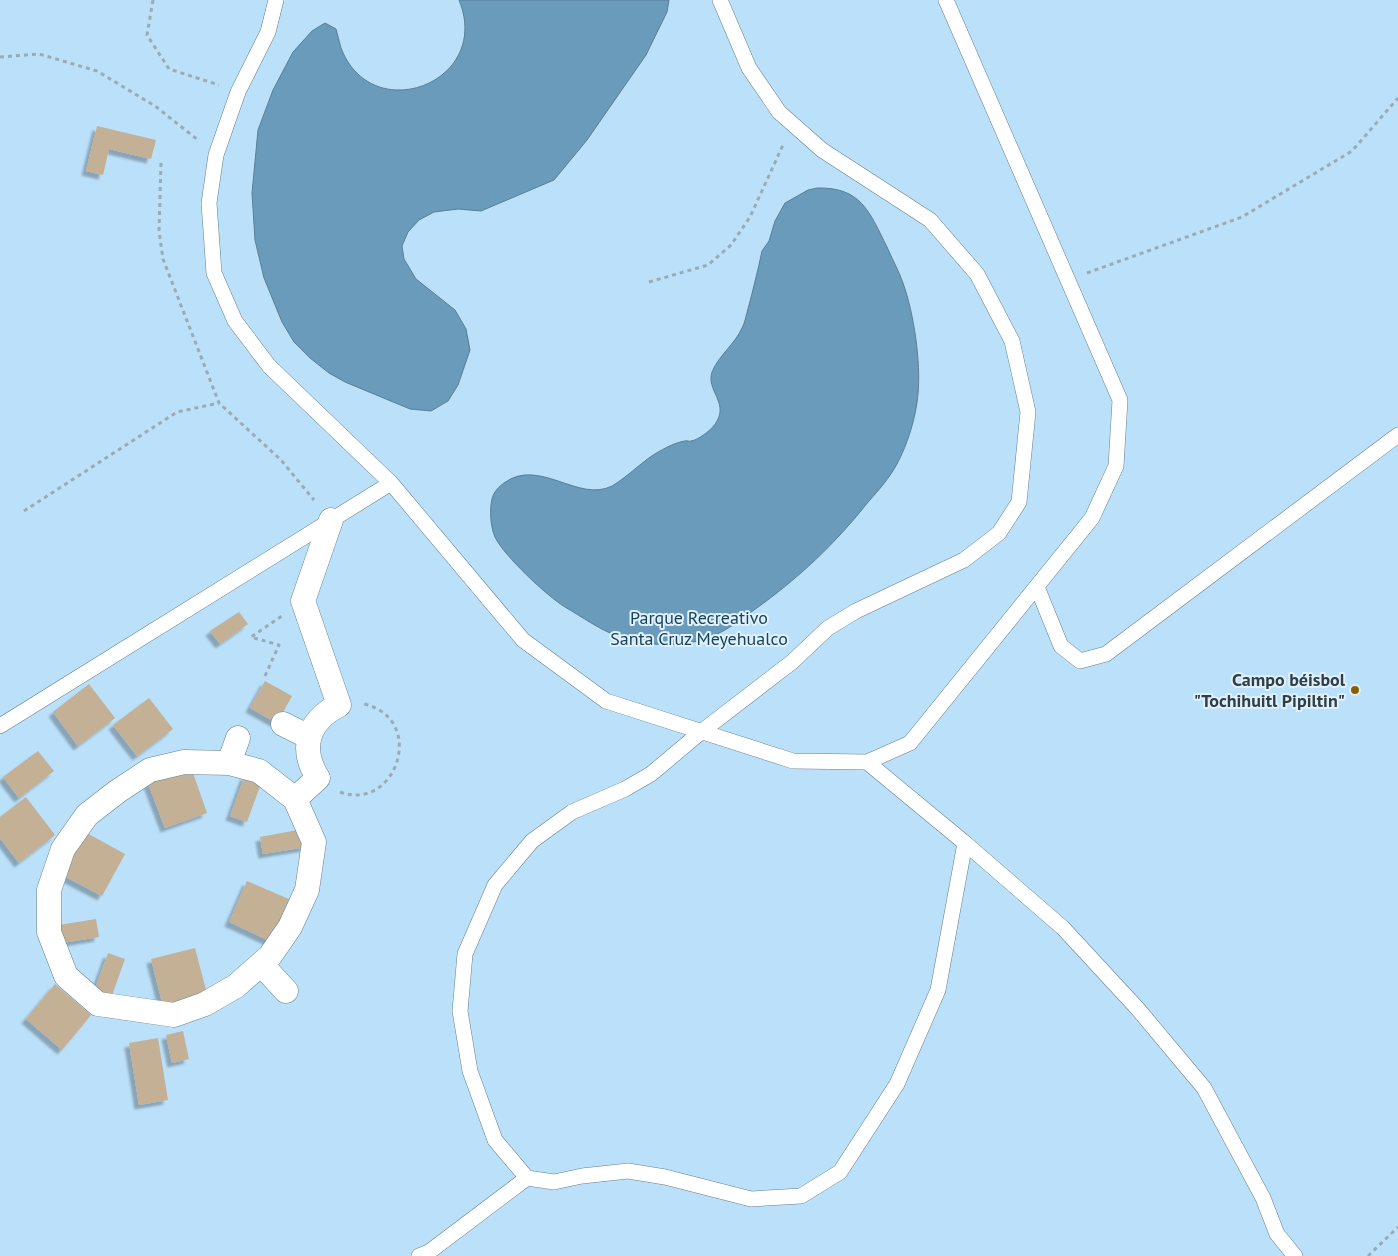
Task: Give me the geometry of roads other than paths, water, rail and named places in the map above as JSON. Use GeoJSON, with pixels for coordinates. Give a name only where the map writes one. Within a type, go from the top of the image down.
{"type":"FeatureCollection","features":[{"type":"Feature","properties":{"kind":"street"},"geometry":{"type":"LineString","coordinates":[[294,799],[318,778],[308,759],[309,736],[322,716],[339,705],[303,601],[331,520]]}},
{"type":"Feature","properties":{"kind":"street"},"geometry":{"type":"LineString","coordinates":[[282,724],[309,736]]}},
{"type":"Feature","properties":{"kind":"street"},"geometry":{"type":"LineString","coordinates":[[229,763],[238,738]]}},
{"type":"Feature","properties":{"kind":"street"},"geometry":{"type":"LineString","coordinates":[[184,762],[229,763],[259,771],[294,799],[314,842],[307,890],[290,927],[270,956],[236,986],[205,1004],[161,1021],[98,1004],[66,976],[49,932],[49,890],[64,849],[87,815],[118,791],[150,770],[184,762]]}},
{"type":"Feature","properties":{"kind":"street"},"geometry":{"type":"LineString","coordinates":[[261,964],[286,991]]}},
{"type":"Feature","properties":{"kind":"lane"},"geometry":{"type":"LineString","coordinates":[[276,0],[268,32],[238,92],[216,155],[209,203],[214,273],[235,321],[269,366],[391,482],[524,640],[606,701],[793,761],[867,762],[910,743],[1092,518],[1116,466],[1120,400],[946,0]]}},
{"type":"Feature","properties":{"kind":"lane"},"geometry":{"type":"LineString","coordinates":[[720,0],[749,68],[779,112],[822,150],[930,220],[977,274],[1012,341],[1028,412],[1019,502],[999,533],[964,560],[856,611],[828,628],[792,662],[701,732],[652,774],[625,789],[572,812],[532,841],[495,885],[465,954],[460,1011],[470,1071],[495,1140],[527,1178],[554,1182],[582,1176],[628,1172],[666,1177],[751,1199],[801,1196],[840,1172],[897,1084],[938,990],[965,843]]}},
{"type":"Feature","properties":{"kind":"lane"},"geometry":{"type":"LineString","coordinates":[[1037,587],[1061,646],[1080,661],[1106,654],[1398,435]]}},
{"type":"Feature","properties":{"kind":"lane"},"geometry":{"type":"LineString","coordinates":[[0,726],[391,482]]}},
{"type":"Feature","properties":{"kind":"lane"},"geometry":{"type":"LineString","coordinates":[[867,762],[965,843],[1063,928],[1137,1008],[1204,1088],[1263,1198],[1277,1234],[1295,1256]]}},
{"type":"Feature","properties":{"kind":"lane"},"geometry":{"type":"LineString","coordinates":[[419,1256],[429,1252],[527,1178]]}},
{"type":"Feature","properties":{"kind":"place","name":"Campo béisbol \"Tochihuitl Pipiltin\""},"geometry":{"type":"Point","coordinates":[1355,690]}},
{"type":"Feature","properties":{"kind":"park label","name":"Parque Recreativo Santa Cruz Meyehualco"},"geometry":{"type":"Point","coordinates":[699,628]}}]}
